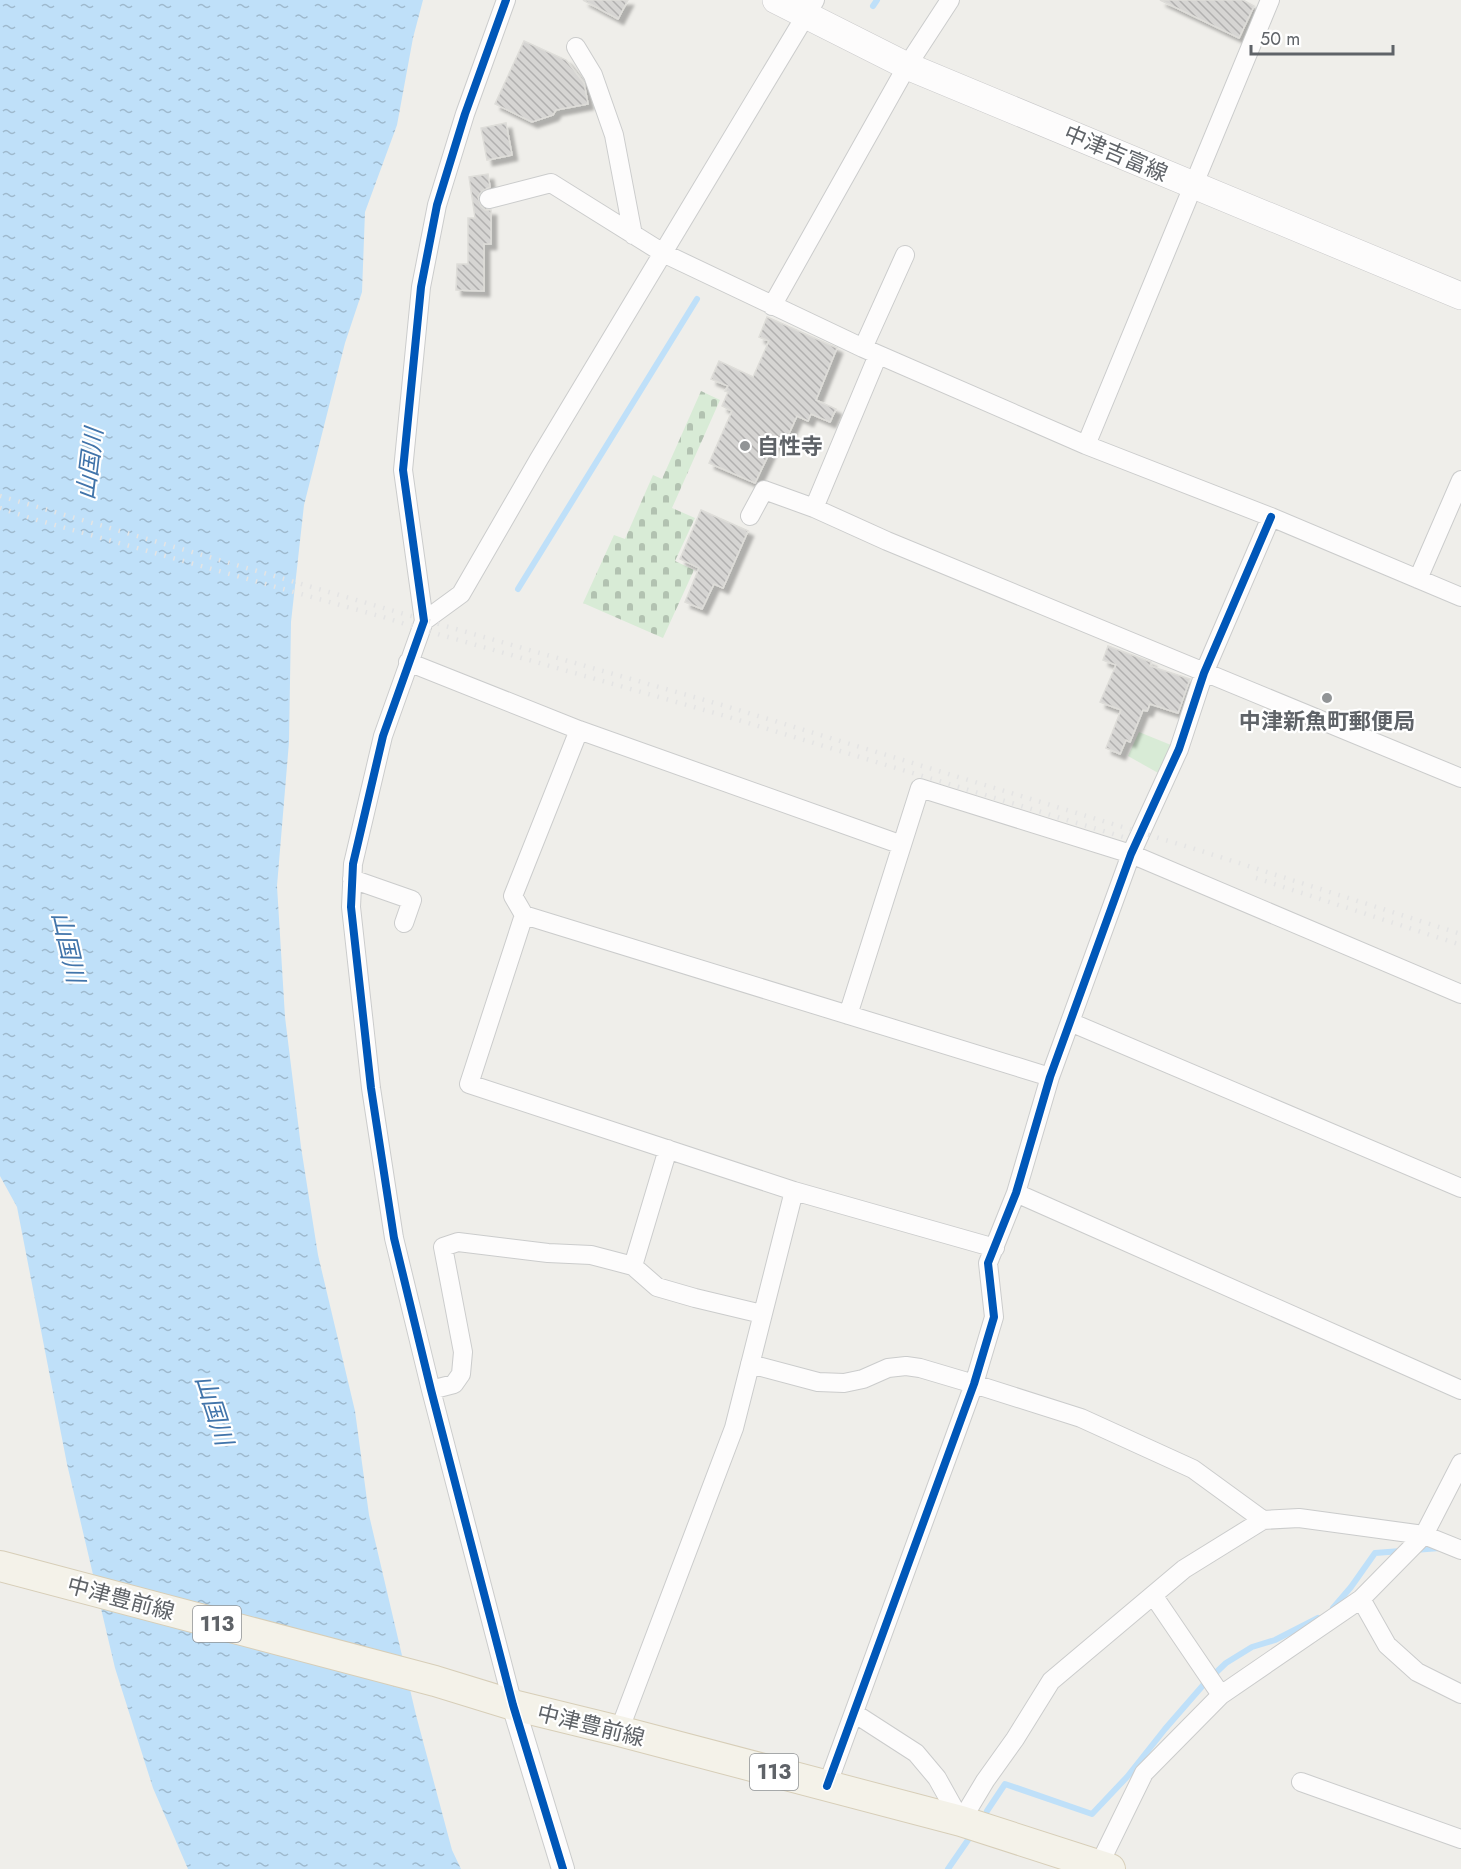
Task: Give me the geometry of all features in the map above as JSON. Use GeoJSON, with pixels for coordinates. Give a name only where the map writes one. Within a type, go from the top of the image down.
{"type":"FeatureCollection","features":[{"type":"Feature","properties":{"kind":"main road","name":"中津吉富線"},"geometry":{"type":"LineString","coordinates":[[776,0],[811,8],[907,66],[1461,296]]}},
{"type":"Feature","properties":{"kind":"main road","name":"中津豊前線"},"geometry":{"type":"LineString","coordinates":[[0,1566],[435,1681],[513,1705],[961,1821],[1102,1868]]}},
{"type":"Feature","properties":{"kind":"street"},"geometry":{"type":"LineString","coordinates":[[506,0],[465,114],[437,205],[421,287],[403,470],[424,621],[383,736],[353,864],[351,907],[376,1122],[394,1238],[430,1390],[513,1705],[563,1869]]}},
{"type":"Feature","properties":{"kind":"street"},"geometry":{"type":"LineString","coordinates":[[772,306],[907,66],[950,0]]}},
{"type":"Feature","properties":{"kind":"street"},"geometry":{"type":"LineString","coordinates":[[1086,444],[1270,0]]}},
{"type":"Feature","properties":{"kind":"street"},"geometry":{"type":"LineString","coordinates":[[424,621],[461,594],[811,8]]}},
{"type":"Feature","properties":{"kind":"street"},"geometry":{"type":"LineString","coordinates":[[576,47],[593,75],[614,135],[633,235]]}},
{"type":"Feature","properties":{"kind":"street"},"geometry":{"type":"LineString","coordinates":[[489,199],[551,183],[663,253],[871,352],[1086,444],[1271,517],[1461,597]]}},
{"type":"Feature","properties":{"kind":"street"},"geometry":{"type":"LineString","coordinates":[[814,508],[905,255]]}},
{"type":"Feature","properties":{"kind":"street"},"geometry":{"type":"LineString","coordinates":[[1418,579],[1461,480]]}},
{"type":"Feature","properties":{"kind":"street"},"geometry":{"type":"LineString","coordinates":[[750,516],[764,490],[814,508],[886,542],[1461,778]]}},
{"type":"Feature","properties":{"kind":"street"},"geometry":{"type":"LineString","coordinates":[[827,1786],[974,1384],[994,1317],[988,1263],[1016,1193],[1050,1077],[1131,854],[1179,749],[1204,673],[1271,517]]}},
{"type":"Feature","properties":{"kind":"street"},"geometry":{"type":"LineString","coordinates":[[408,662],[579,730],[902,845]]}},
{"type":"Feature","properties":{"kind":"street"},"geometry":{"type":"LineString","coordinates":[[579,730],[513,896],[524,915],[1050,1077]]}},
{"type":"Feature","properties":{"kind":"street"},"geometry":{"type":"LineString","coordinates":[[848,1015],[920,788],[1131,854],[1461,994]]}},
{"type":"Feature","properties":{"kind":"street"},"geometry":{"type":"LineString","coordinates":[[352,879],[412,900],[404,923]]}},
{"type":"Feature","properties":{"kind":"street"},"geometry":{"type":"LineString","coordinates":[[524,915],[469,1084],[794,1191],[995,1248]]}},
{"type":"Feature","properties":{"kind":"street"},"geometry":{"type":"LineString","coordinates":[[1070,1022],[1461,1188]]}},
{"type":"Feature","properties":{"kind":"street"},"geometry":{"type":"LineString","coordinates":[[633,1266],[668,1149]]}},
{"type":"Feature","properties":{"kind":"street"},"geometry":{"type":"LineString","coordinates":[[620,1731],[734,1428],[794,1191]]}},
{"type":"Feature","properties":{"kind":"street"},"geometry":{"type":"LineString","coordinates":[[1016,1193],[1461,1390]]}},
{"type":"Feature","properties":{"kind":"street"},"geometry":{"type":"LineString","coordinates":[[430,1390],[454,1384],[461,1374],[463,1352],[443,1247],[459,1242],[548,1253],[591,1255],[633,1266],[657,1287],[762,1314]]}},
{"type":"Feature","properties":{"kind":"street"},"geometry":{"type":"LineString","coordinates":[[750,1364],[818,1382],[844,1383],[863,1379],[888,1368],[906,1366],[974,1384],[1081,1418],[1193,1469],[1263,1520]]}},
{"type":"Feature","properties":{"kind":"street"},"geometry":{"type":"LineString","coordinates":[[1102,1868],[1144,1773],[1221,1695],[1361,1599],[1424,1535],[1461,1463]]}},
{"type":"Feature","properties":{"kind":"street"},"geometry":{"type":"LineString","coordinates":[[961,1821],[985,1780],[1015,1739],[1052,1681],[1184,1569],[1263,1520],[1299,1518],[1424,1535],[1461,1550]]}},
{"type":"Feature","properties":{"kind":"street"},"geometry":{"type":"LineString","coordinates":[[1153,1595],[1221,1695]]}},
{"type":"Feature","properties":{"kind":"street"},"geometry":{"type":"LineString","coordinates":[[1361,1599],[1387,1645],[1417,1672],[1461,1694]]}},
{"type":"Feature","properties":{"kind":"street"},"geometry":{"type":"LineString","coordinates":[[854,1713],[916,1754],[937,1778],[961,1821]]}},
{"type":"Feature","properties":{"kind":"street"},"geometry":{"type":"LineString","coordinates":[[1301,1782],[1461,1839]]}},
{"type":"Feature","properties":{"kind":"green space"},"geometry":{"type":"Polygon","coordinates":[[[701,391],[720,400],[672,508],[695,518],[675,561],[694,570],[663,638],[583,603],[614,535],[625,539],[653,475],[662,479],[701,391]]]}},
{"type":"Feature","properties":{"kind":"green space"},"geometry":{"type":"Polygon","coordinates":[[[1139,732],[1171,745],[1160,774],[1128,756],[1139,732]]]}},
{"type":"Feature","properties":{"kind":"water","name":"山国川"},"geometry":{"type":"Polygon","coordinates":[[[0,0],[423,0],[413,38],[397,125],[365,212],[362,292],[345,343],[304,505],[291,622],[289,742],[277,886],[285,1017],[301,1147],[318,1255],[355,1411],[369,1515],[416,1715],[452,1850],[461,1869],[188,1869],[153,1788],[115,1668],[67,1464],[17,1207],[0,1176],[0,0]]]}},
{"type":"Feature","properties":{"kind":"building"},"geometry":{"type":"Polygon","coordinates":[[[583,0],[628,0],[618,19],[583,0]]]}},
{"type":"Feature","properties":{"kind":"building"},"geometry":{"type":"Polygon","coordinates":[[[1160,0],[1243,0],[1254,6],[1239,38],[1160,0]]]}},
{"type":"Feature","properties":{"kind":"building"},"geometry":{"type":"Polygon","coordinates":[[[524,41],[566,60],[584,83],[588,104],[556,110],[553,115],[532,122],[495,104],[524,41]]]}},
{"type":"Feature","properties":{"kind":"building"},"geometry":{"type":"Polygon","coordinates":[[[506,123],[512,155],[487,160],[481,128],[506,123]]]}},
{"type":"Feature","properties":{"kind":"building"},"geometry":{"type":"Polygon","coordinates":[[[488,174],[490,187],[482,191],[478,197],[485,210],[491,210],[491,244],[484,244],[484,291],[456,290],[457,264],[468,264],[468,218],[475,218],[469,177],[488,174]]]}},
{"type":"Feature","properties":{"kind":"building"},"geometry":{"type":"Polygon","coordinates":[[[767,317],[837,348],[816,400],[836,409],[830,422],[811,414],[808,421],[797,416],[786,440],[777,437],[755,483],[709,463],[732,411],[722,406],[728,386],[711,379],[719,361],[753,377],[769,341],[759,337],[767,317]]]}},
{"type":"Feature","properties":{"kind":"building"},"geometry":{"type":"Polygon","coordinates":[[[701,510],[748,531],[723,588],[714,584],[702,609],[685,602],[699,568],[680,559],[701,510]]]}},
{"type":"Feature","properties":{"kind":"building"},"geometry":{"type":"Polygon","coordinates":[[[1108,646],[1151,662],[1150,666],[1190,679],[1178,713],[1150,704],[1147,711],[1143,710],[1130,742],[1126,740],[1120,754],[1106,748],[1121,710],[1100,702],[1116,665],[1103,660],[1108,646]]]}},
{"type":"Feature","properties":{"kind":"waterway"},"geometry":{"type":"LineString","coordinates":[[873,6],[877,0]]}},
{"type":"Feature","properties":{"kind":"waterway"},"geometry":{"type":"LineString","coordinates":[[518,589],[697,299]]}},
{"type":"Feature","properties":{"kind":"waterway"},"geometry":{"type":"LineString","coordinates":[[1414,1550],[1440,1548]]}},
{"type":"Feature","properties":{"kind":"waterway"},"geometry":{"type":"LineString","coordinates":[[1333,1608],[1375,1553],[1401,1551]]}},
{"type":"Feature","properties":{"kind":"waterway"},"geometry":{"type":"LineString","coordinates":[[987,1811],[1005,1784],[1092,1814],[1127,1777],[1205,1683],[1226,1663],[1252,1647],[1275,1640],[1318,1618]]}},
{"type":"Feature","properties":{"kind":"waterway"},"geometry":{"type":"LineString","coordinates":[[948,1869],[968,1840]]}},
{"type":"Feature","properties":{"kind":"railway"},"geometry":{"type":"LineString","coordinates":[[0,496],[722,705],[1195,849],[1461,934]]}},
{"type":"Feature","properties":{"kind":"railway"},"geometry":{"type":"LineString","coordinates":[[0,508],[715,713],[1130,839]]}},
{"type":"Feature","properties":{"kind":"railway"},"geometry":{"type":"LineString","coordinates":[[1256,878],[1461,945]]}},
{"type":"Feature","properties":{"kind":"cycle path"},"geometry":{"type":"LineString","coordinates":[[506,0],[465,114],[437,205],[421,287],[403,470],[424,621],[383,736],[353,864],[351,907],[371,1088],[394,1238],[513,1705],[563,1869]]}},
{"type":"Feature","properties":{"kind":"cycle path"},"geometry":{"type":"LineString","coordinates":[[827,1786],[974,1384],[994,1317],[988,1263],[1016,1193],[1050,1077],[1131,854],[1179,749],[1204,673],[1271,517]]}},
{"type":"Feature","properties":{"kind":"place","name":"自性寺"},"geometry":{"type":"Point","coordinates":[745,446]}},
{"type":"Feature","properties":{"kind":"place","name":"中津新魚町郵便局"},"geometry":{"type":"Point","coordinates":[1327,698]}}]}
